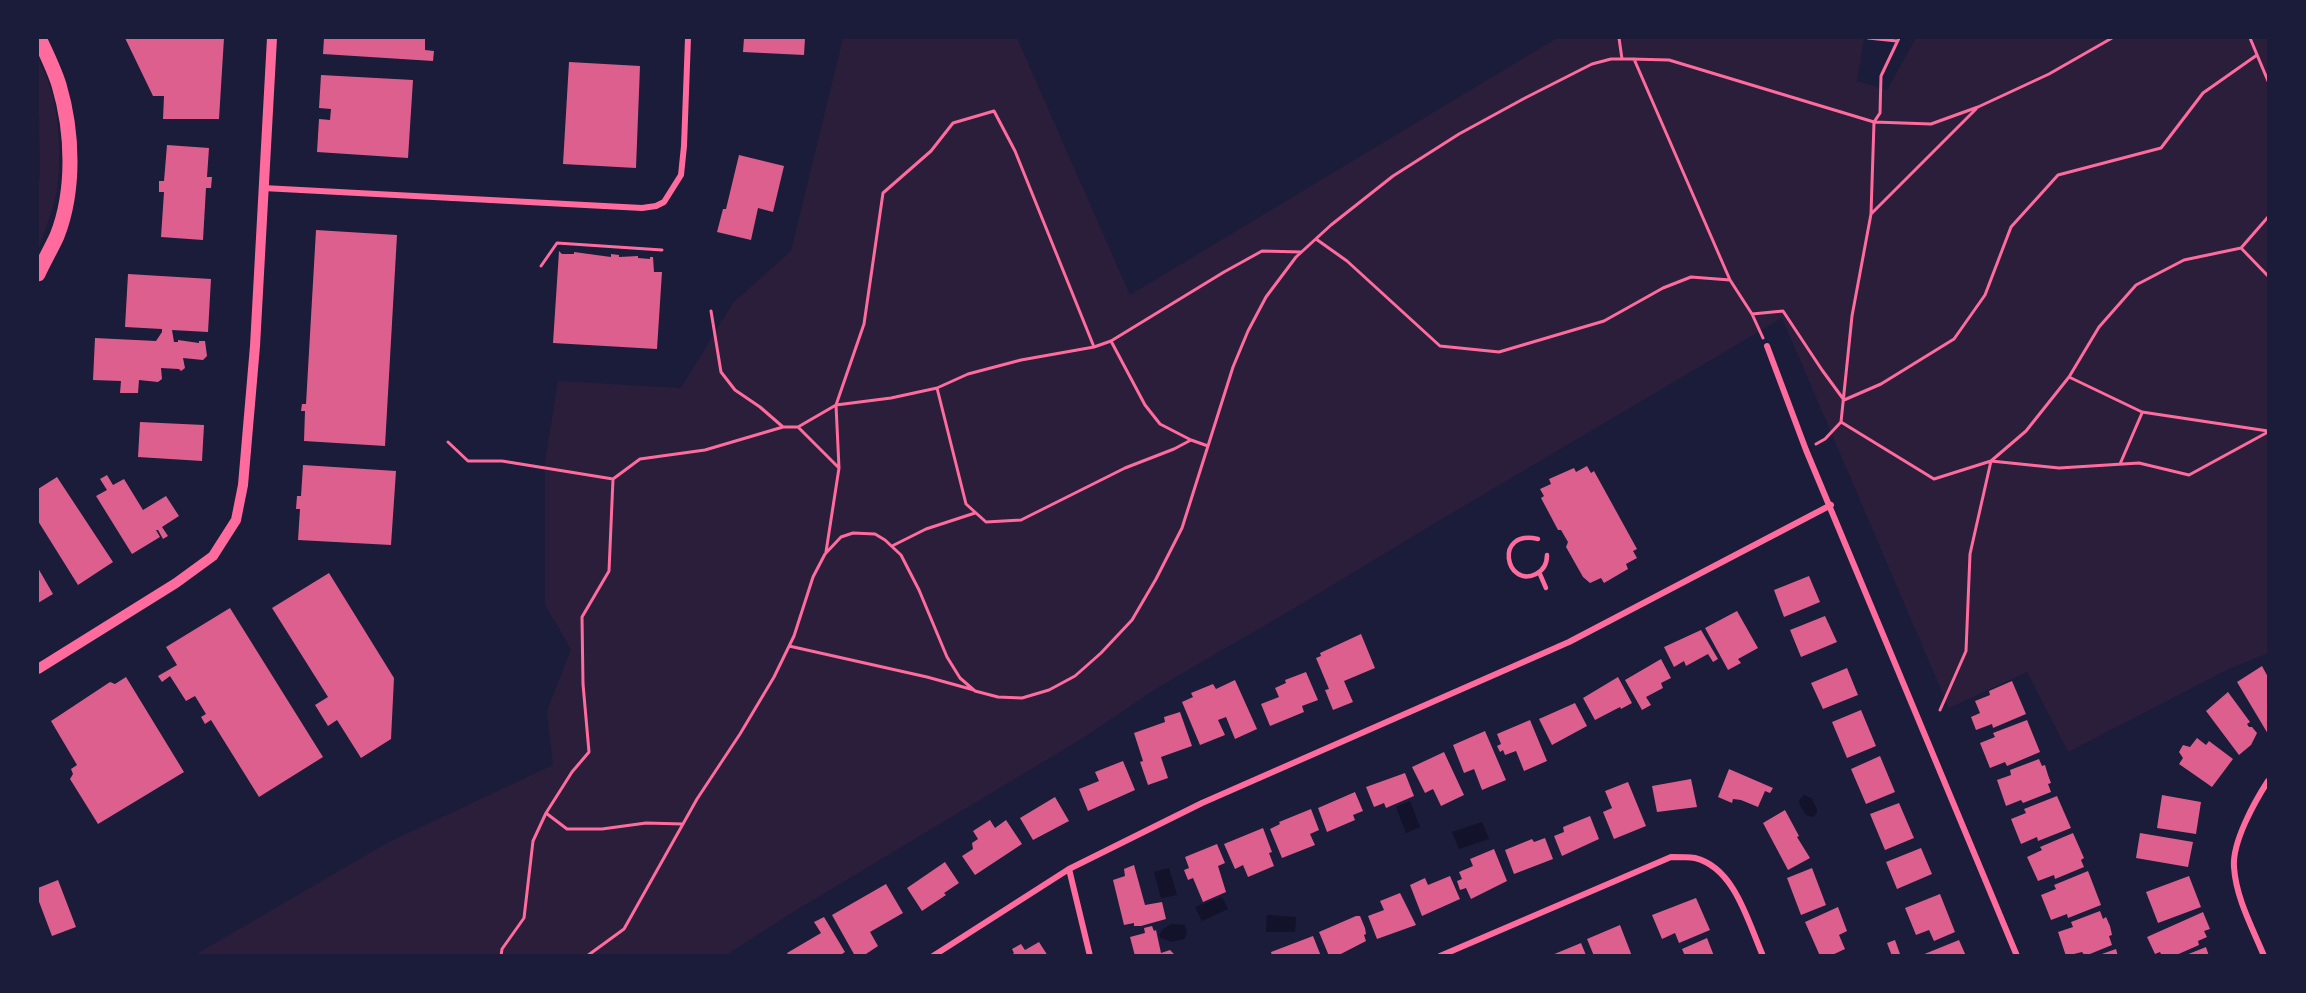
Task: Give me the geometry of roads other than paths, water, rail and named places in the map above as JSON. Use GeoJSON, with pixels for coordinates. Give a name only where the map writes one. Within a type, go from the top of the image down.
{"type":"FeatureCollection","features":[{"type":"Feature","properties":{"kind":"highway"},"geometry":{"type":"LineString","coordinates":[[38,274],[57,235],[70,174],[69,134],[64,106],[58,83],[39,38]]}},
{"type":"Feature","properties":{"kind":"street"},"geometry":{"type":"LineString","coordinates":[[38,669],[176,583],[213,556],[236,520],[243,485],[255,346],[272,38]]}},
{"type":"Feature","properties":{"kind":"street"},"geometry":{"type":"LineString","coordinates":[[262,188],[642,208],[656,206],[664,202],[681,175],[688,38]]}},
{"type":"Feature","properties":{"kind":"street"},"geometry":{"type":"LineString","coordinates":[[1767,346],[1806,450],[1831,505],[2017,956]]}},
{"type":"Feature","properties":{"kind":"street"},"geometry":{"type":"LineString","coordinates":[[933,956],[1069,869],[1202,803],[1569,642],[1831,505]]}},
{"type":"Feature","properties":{"kind":"street"},"geometry":{"type":"LineString","coordinates":[[2264,956],[2238,891],[2233,864],[2252,806],[2268,781]]}},
{"type":"Feature","properties":{"kind":"street"},"geometry":{"type":"LineString","coordinates":[[1440,956],[1671,856],[1696,858],[1721,872],[1739,901],[1763,956]]}},
{"type":"Feature","properties":{"kind":"street"},"geometry":{"type":"LineString","coordinates":[[1069,869],[1090,956]]}},
{"type":"Feature","properties":{"kind":"lane"},"geometry":{"type":"LineString","coordinates":[[1538,539],[1528,537],[1516,541],[1511,546],[1509,564],[1518,574],[1531,576],[1539,572],[1546,564],[1547,555]]}},
{"type":"Feature","properties":{"kind":"lane"},"geometry":{"type":"LineString","coordinates":[[1539,572],[1546,588]]}}]}
